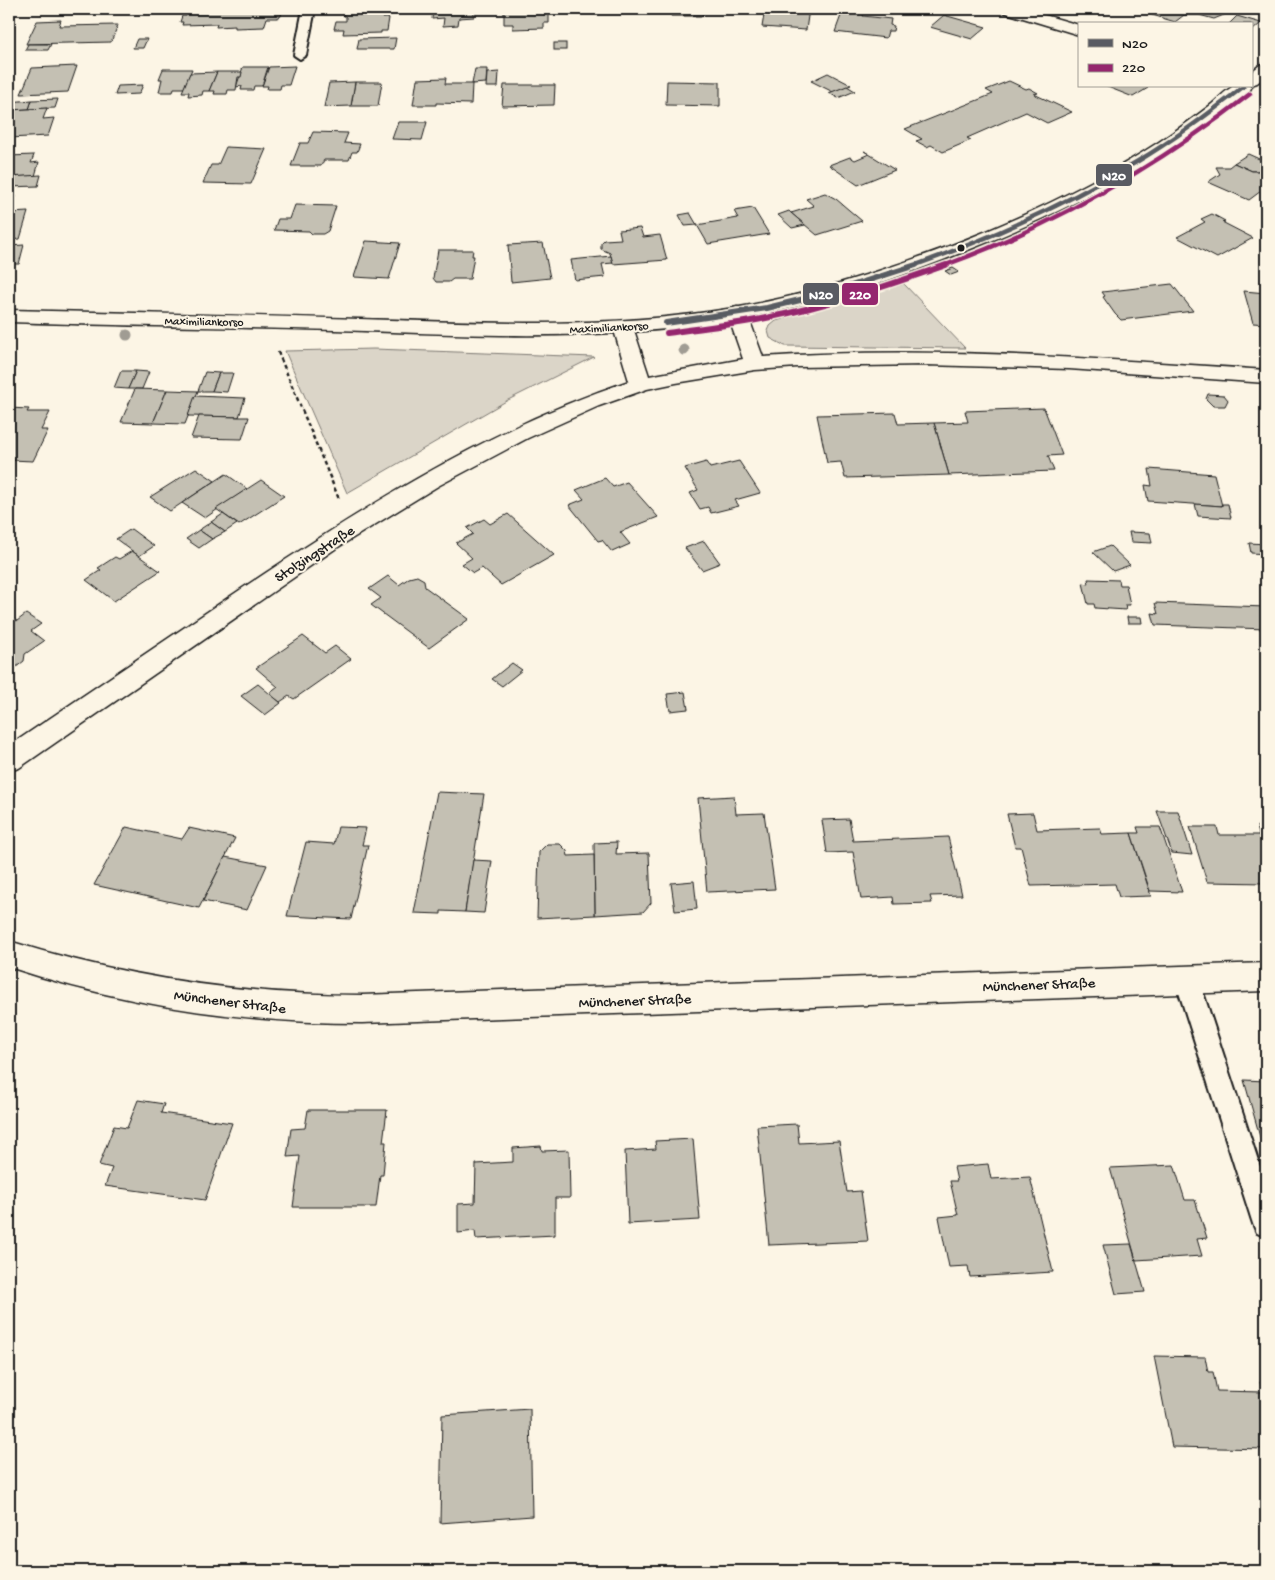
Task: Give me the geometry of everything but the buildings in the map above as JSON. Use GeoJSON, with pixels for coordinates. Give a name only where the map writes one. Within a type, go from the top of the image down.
{"type":"FeatureCollection","features":[{"type":"Feature","properties":{"kind":"street"},"geometry":{"type":"LineString","coordinates":[[1008,9],[1078,30]]}},
{"type":"Feature","properties":{"kind":"street"},"geometry":{"type":"LineString","coordinates":[[1252,79],[1266,68]]}},
{"type":"Feature","properties":{"kind":"street","name":"Maximiliankorso"},"geometry":{"type":"LineString","coordinates":[[9,316],[581,330],[623,327],[737,313],[827,293],[855,284],[960,248],[1036,215],[1124,171],[1178,136],[1241,88]]}},
{"type":"Feature","properties":{"kind":"street"},"geometry":{"type":"LineString","coordinates":[[737,313],[755,364]]}},
{"type":"Feature","properties":{"kind":"street"},"geometry":{"type":"LineString","coordinates":[[623,327],[641,384]]}},
{"type":"Feature","properties":{"kind":"street","name":"Stolzingstraße"},"geometry":{"type":"LineString","coordinates":[[9,760],[326,543],[422,485],[520,433],[591,401],[641,384],[755,364],[797,361],[955,359],[1069,363],[1266,377]]}},
{"type":"Feature","properties":{"kind":"street","name":"Münchener Straße"},"geometry":{"type":"LineString","coordinates":[[9,954],[60,970],[194,999],[276,1008],[362,1009],[466,1006],[1266,978]]}},
{"type":"Feature","properties":{"kind":"lane"},"geometry":{"type":"LineString","coordinates":[[300,55],[309,9]]}},
{"type":"Feature","properties":{"kind":"lane"},"geometry":{"type":"LineString","coordinates":[[1188,980],[1266,1224]]}},
{"type":"Feature","properties":{"kind":"path"},"geometry":{"type":"LineString","coordinates":[[277,349],[342,506]]}},
{"type":"Feature","properties":{"kind":"shaded area"},"geometry":{"type":"Polygon","coordinates":[[[904,284],[965,348],[785,346],[770,338],[768,331],[770,326],[776,321],[904,284]]]}},
{"type":"Feature","properties":{"kind":"shaded area"},"geometry":{"type":"Polygon","coordinates":[[[374,349],[594,357],[508,400],[347,493],[285,351],[374,349]]]}},
{"type":"Feature","properties":{"kind":"transit line","name":"N20"},"geometry":{"type":"LineString","coordinates":[[666,323],[730,315],[829,293],[956,250],[1019,224],[1080,194],[1139,161],[1194,125],[1241,88]]}},
{"type":"Feature","properties":{"kind":"transit line","name":"220"},"geometry":{"type":"LineString","coordinates":[[667,333],[731,325],[830,303],[959,260],[1085,203],[1144,169],[1200,133],[1250,94]]}}]}
